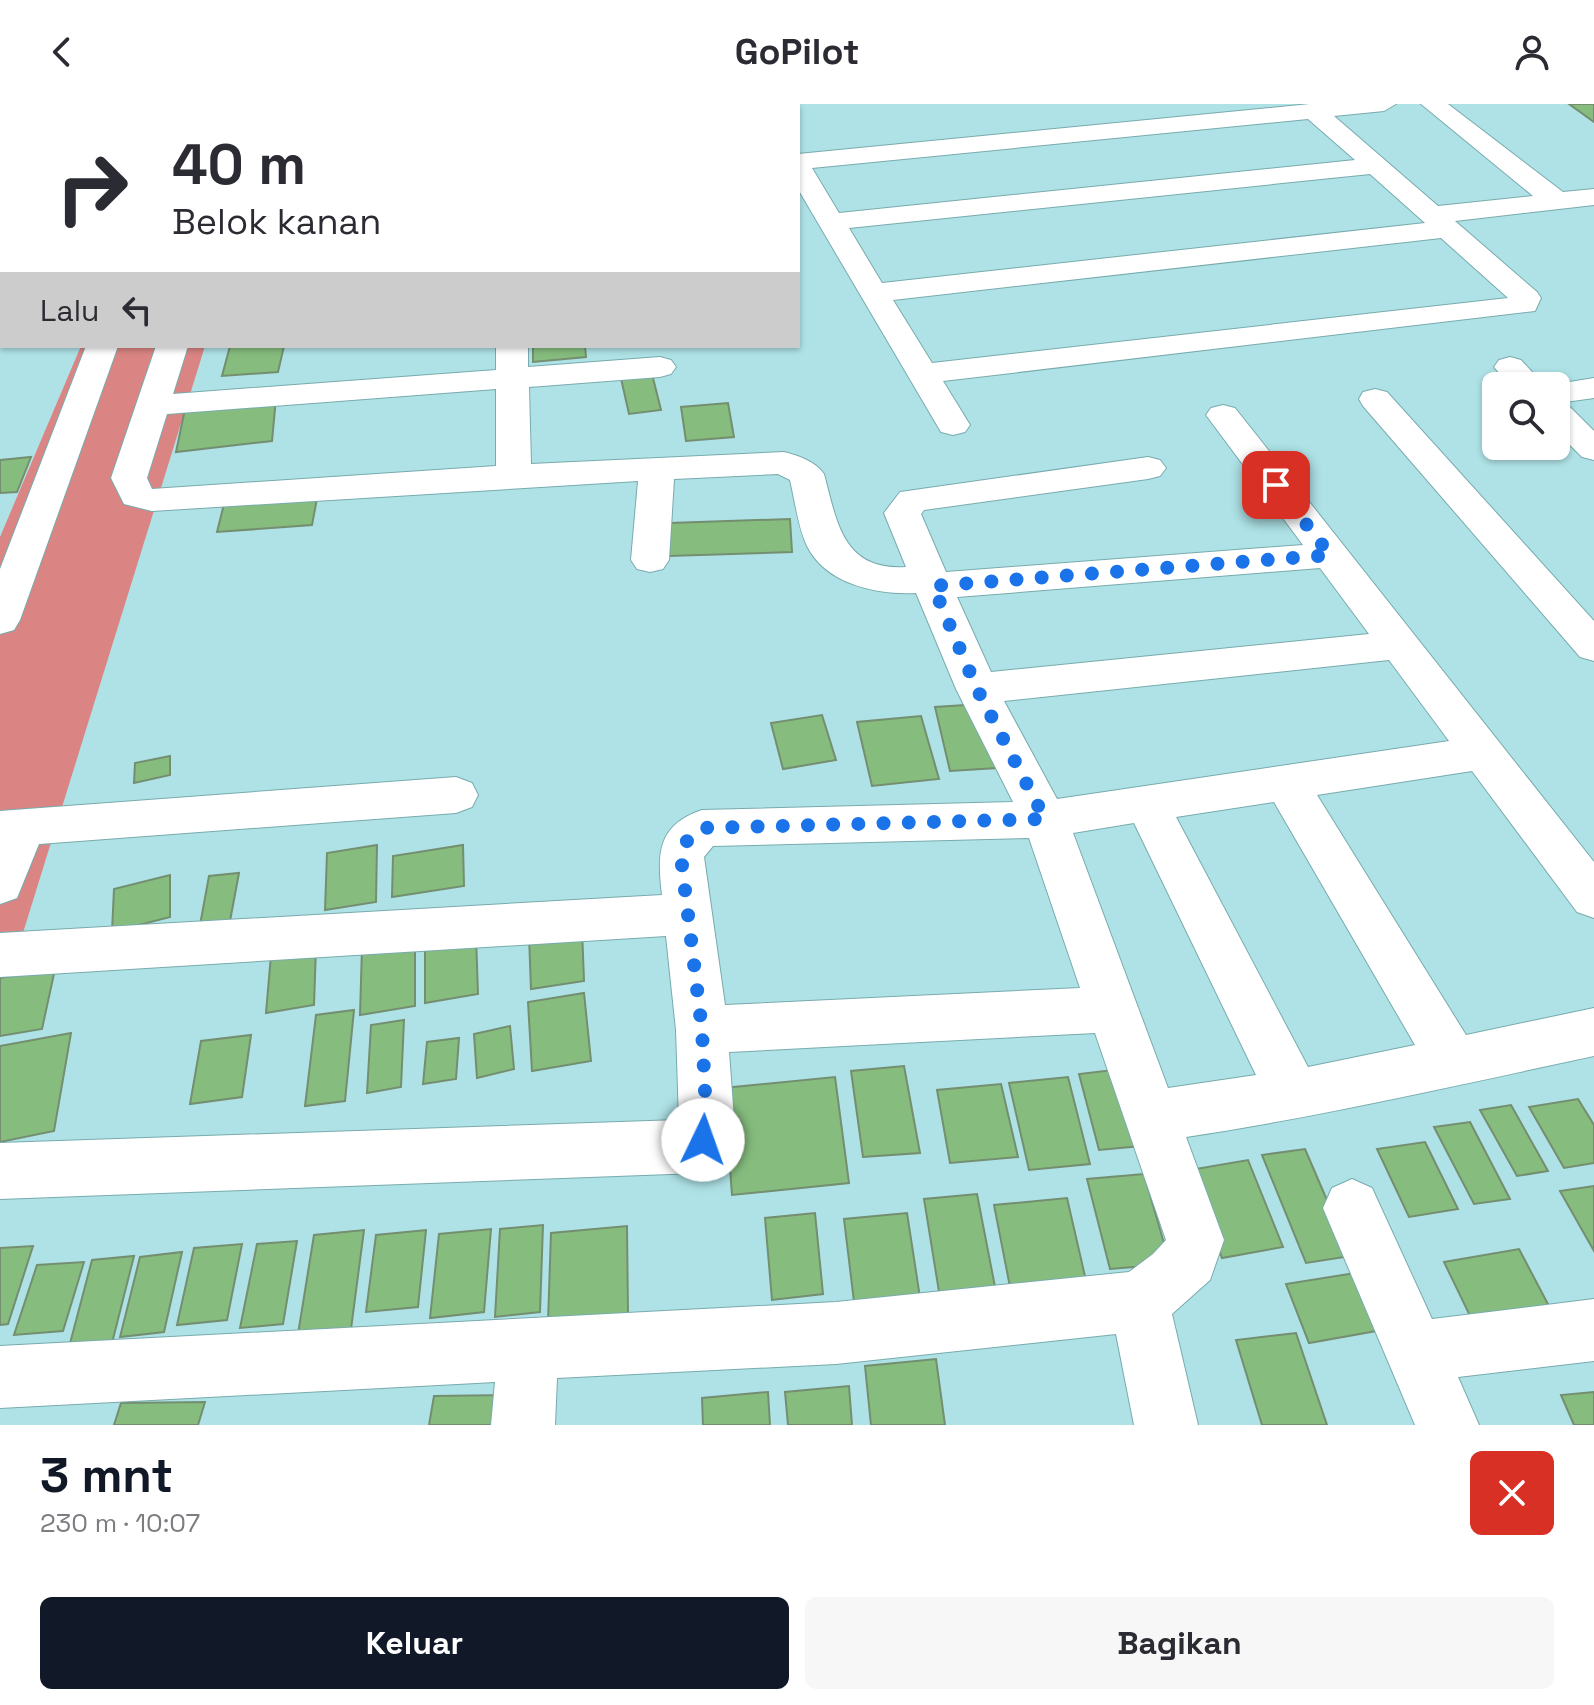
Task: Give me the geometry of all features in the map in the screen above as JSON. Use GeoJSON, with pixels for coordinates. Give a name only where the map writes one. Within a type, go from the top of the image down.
{"type":"FeatureCollection","features":[{"type":"Feature","properties":{"kind":"street"},"geometry":{"type":"LineString","coordinates":[[800,164],[1088,134],[1213,113],[1316,113],[1384,104]]}},
{"type":"Feature","properties":{"kind":"street"},"geometry":{"type":"LineString","coordinates":[[1433,104],[1557,201]]}},
{"type":"Feature","properties":{"kind":"street"},"geometry":{"type":"LineString","coordinates":[[920,374],[1524,305],[1526,298],[1316,113]]}},
{"type":"Feature","properties":{"kind":"street"},"geometry":{"type":"LineString","coordinates":[[1088,134],[1134,191]]}},
{"type":"Feature","properties":{"kind":"street"},"geometry":{"type":"LineString","coordinates":[[830,222],[1377,166]]}},
{"type":"Feature","properties":{"kind":"street"},"geometry":{"type":"LineString","coordinates":[[800,168],[953,425]]}},
{"type":"Feature","properties":{"kind":"street"},"geometry":{"type":"LineString","coordinates":[[872,293],[1441,222],[1594,197]]}},
{"type":"Feature","properties":{"kind":"street"},"geometry":{"type":"LineString","coordinates":[[0,620],[101,348]]}},
{"type":"Feature","properties":{"kind":"street"},"geometry":{"type":"LineString","coordinates":[[171,348],[129,478],[137,496],[152,500],[657,468],[795,466],[806,474],[825,545],[864,575],[892,581],[932,583],[1330,555]]}},
{"type":"Feature","properties":{"kind":"street"},"geometry":{"type":"LineString","coordinates":[[512,348],[514,476]]}},
{"type":"Feature","properties":{"kind":"street"},"geometry":{"type":"LineString","coordinates":[[153,405],[660,367]]}},
{"type":"Feature","properties":{"kind":"street"},"geometry":{"type":"LineString","coordinates":[[1570,391],[1594,388]]}},
{"type":"Feature","properties":{"kind":"street"},"geometry":{"type":"LineString","coordinates":[[1375,399],[1594,647]]}},
{"type":"Feature","properties":{"kind":"street"},"geometry":{"type":"LineString","coordinates":[[1223,415],[1481,753],[1585,874]]}},
{"type":"Feature","properties":{"kind":"street"},"geometry":{"type":"LineString","coordinates":[[1570,426],[1594,450]]}},
{"type":"Feature","properties":{"kind":"street"},"geometry":{"type":"LineString","coordinates":[[650,560],[657,468]]}},
{"type":"Feature","properties":{"kind":"street"},"geometry":{"type":"LineString","coordinates":[[0,1377],[836,1333],[1139,1301],[1189,1262],[1195,1253],[1195,1240],[1045,819],[977,689],[902,513],[913,500],[1148,468]]}},
{"type":"Feature","properties":{"kind":"street"},"geometry":{"type":"LineString","coordinates":[[977,689],[1397,645]]}},
{"type":"Feature","properties":{"kind":"street"},"geometry":{"type":"LineString","coordinates":[[0,1171],[698,1146],[707,1133],[702,1030],[681,857],[687,841],[702,828],[1045,819],[1481,753]]}},
{"type":"Feature","properties":{"kind":"street"},"geometry":{"type":"LineString","coordinates":[[1286,783],[1455,1064]]}},
{"type":"Feature","properties":{"kind":"street"},"geometry":{"type":"LineString","coordinates":[[0,884],[9,828],[456,795]]}},
{"type":"Feature","properties":{"kind":"street"},"geometry":{"type":"LineString","coordinates":[[1147,804],[1294,1095]]}},
{"type":"Feature","properties":{"kind":"street"},"geometry":{"type":"LineString","coordinates":[[0,955],[688,914]]}},
{"type":"Feature","properties":{"kind":"street"},"geometry":{"type":"LineString","coordinates":[[702,1030],[1114,1009]]}},
{"type":"Feature","properties":{"kind":"street"},"geometry":{"type":"LineString","coordinates":[[1152,1116],[1294,1095],[1455,1064],[1594,1032]]}},
{"type":"Feature","properties":{"kind":"street"},"geometry":{"type":"LineString","coordinates":[[1352,1208],[1447,1425]]}},
{"type":"Feature","properties":{"kind":"street"},"geometry":{"type":"LineString","coordinates":[[1139,1301],[1166,1425]]}},
{"type":"Feature","properties":{"kind":"street"},"geometry":{"type":"LineString","coordinates":[[1413,1352],[1594,1330]]}},
{"type":"Feature","properties":{"kind":"street"},"geometry":{"type":"LineString","coordinates":[[523,1425],[528,1348]]}},
{"type":"Feature","properties":{"kind":"shaded area"},"geometry":{"type":"Polygon","coordinates":[[[80,348],[204,348],[0,1007],[0,537],[80,348]]]}},
{"type":"Feature","properties":{"kind":"building"},"geometry":{"type":"Polygon","coordinates":[[[1569,104],[1594,104],[1594,122],[1569,104]]]}},
{"type":"Feature","properties":{"kind":"building"},"geometry":{"type":"Polygon","coordinates":[[[229,348],[284,348],[278,372],[222,376],[229,348]]]}},
{"type":"Feature","properties":{"kind":"building"},"geometry":{"type":"Polygon","coordinates":[[[533,348],[585,348],[586,357],[533,362],[533,348]]]}},
{"type":"Feature","properties":{"kind":"building"},"geometry":{"type":"Polygon","coordinates":[[[651,370],[661,410],[629,414],[620,374],[651,370]]]}},
{"type":"Feature","properties":{"kind":"building"},"geometry":{"type":"Polygon","coordinates":[[[276,398],[272,441],[176,452],[185,409],[276,398]]]}},
{"type":"Feature","properties":{"kind":"building"},"geometry":{"type":"Polygon","coordinates":[[[728,403],[734,437],[686,441],[681,407],[728,403]]]}},
{"type":"Feature","properties":{"kind":"building"},"geometry":{"type":"Polygon","coordinates":[[[31,457],[17,492],[0,493],[0,460],[31,457]]]}},
{"type":"Feature","properties":{"kind":"building"},"geometry":{"type":"Polygon","coordinates":[[[318,493],[312,525],[217,532],[225,500],[318,493]]]}},
{"type":"Feature","properties":{"kind":"building"},"geometry":{"type":"Polygon","coordinates":[[[790,519],[792,552],[669,556],[670,523],[790,519]]]}},
{"type":"Feature","properties":{"kind":"building"},"geometry":{"type":"Polygon","coordinates":[[[981,704],[997,768],[950,771],[935,707],[981,704]]]}},
{"type":"Feature","properties":{"kind":"building"},"geometry":{"type":"Polygon","coordinates":[[[822,715],[836,760],[783,769],[771,723],[822,715]]]}},
{"type":"Feature","properties":{"kind":"building"},"geometry":{"type":"Polygon","coordinates":[[[921,716],[939,779],[872,786],[857,722],[921,716]]]}},
{"type":"Feature","properties":{"kind":"building"},"geometry":{"type":"Polygon","coordinates":[[[170,756],[170,775],[134,783],[135,763],[170,756]]]}},
{"type":"Feature","properties":{"kind":"building"},"geometry":{"type":"Polygon","coordinates":[[[377,845],[376,902],[325,910],[327,853],[377,845]]]}},
{"type":"Feature","properties":{"kind":"building"},"geometry":{"type":"Polygon","coordinates":[[[463,845],[464,886],[392,897],[393,856],[463,845]]]}},
{"type":"Feature","properties":{"kind":"building"},"geometry":{"type":"Polygon","coordinates":[[[239,873],[230,921],[200,925],[209,876],[239,873]]]}},
{"type":"Feature","properties":{"kind":"building"},"geometry":{"type":"Polygon","coordinates":[[[170,875],[170,917],[112,932],[114,889],[170,875]]]}},
{"type":"Feature","properties":{"kind":"building"},"geometry":{"type":"Polygon","coordinates":[[[582,929],[584,981],[531,989],[529,936],[582,929]]]}},
{"type":"Feature","properties":{"kind":"building"},"geometry":{"type":"Polygon","coordinates":[[[476,936],[478,994],[425,1003],[425,944],[476,936]]]}},
{"type":"Feature","properties":{"kind":"building"},"geometry":{"type":"Polygon","coordinates":[[[415,939],[415,1006],[360,1015],[362,947],[415,939]]]}},
{"type":"Feature","properties":{"kind":"building"},"geometry":{"type":"Polygon","coordinates":[[[316,947],[314,1005],[266,1013],[271,955],[316,947]]]}},
{"type":"Feature","properties":{"kind":"building"},"geometry":{"type":"Polygon","coordinates":[[[55,969],[42,1029],[0,1036],[0,978],[55,969]]]}},
{"type":"Feature","properties":{"kind":"building"},"geometry":{"type":"Polygon","coordinates":[[[584,993],[591,1061],[532,1071],[528,1002],[584,993]]]}},
{"type":"Feature","properties":{"kind":"building"},"geometry":{"type":"Polygon","coordinates":[[[354,1010],[345,1101],[305,1106],[316,1015],[354,1010]]]}},
{"type":"Feature","properties":{"kind":"building"},"geometry":{"type":"Polygon","coordinates":[[[404,1020],[401,1087],[367,1093],[371,1025],[404,1020]]]}},
{"type":"Feature","properties":{"kind":"building"},"geometry":{"type":"Polygon","coordinates":[[[510,1026],[514,1069],[477,1078],[474,1034],[510,1026]]]}},
{"type":"Feature","properties":{"kind":"building"},"geometry":{"type":"Polygon","coordinates":[[[71,1033],[54,1131],[0,1142],[0,1046],[71,1033]]]}},
{"type":"Feature","properties":{"kind":"building"},"geometry":{"type":"Polygon","coordinates":[[[251,1035],[242,1097],[190,1104],[201,1041],[251,1035]]]}},
{"type":"Feature","properties":{"kind":"building"},"geometry":{"type":"Polygon","coordinates":[[[459,1038],[456,1079],[423,1084],[427,1042],[459,1038]]]}},
{"type":"Feature","properties":{"kind":"building"},"geometry":{"type":"Polygon","coordinates":[[[904,1066],[920,1153],[863,1157],[851,1071],[904,1066]]]}},
{"type":"Feature","properties":{"kind":"building"},"geometry":{"type":"Polygon","coordinates":[[[1130,1068],[1152,1145],[1099,1150],[1079,1074],[1130,1068]]]}},
{"type":"Feature","properties":{"kind":"building"},"geometry":{"type":"Polygon","coordinates":[[[835,1077],[849,1183],[732,1195],[724,1088],[835,1077]]]}},
{"type":"Feature","properties":{"kind":"building"},"geometry":{"type":"Polygon","coordinates":[[[1068,1077],[1090,1164],[1029,1170],[1009,1083],[1068,1077]]]}},
{"type":"Feature","properties":{"kind":"building"},"geometry":{"type":"Polygon","coordinates":[[[1001,1084],[1018,1157],[950,1163],[937,1090],[1001,1084]]]}},
{"type":"Feature","properties":{"kind":"building"},"geometry":{"type":"Polygon","coordinates":[[[1578,1099],[1594,1125],[1594,1163],[1564,1168],[1529,1107],[1578,1099]]]}},
{"type":"Feature","properties":{"kind":"building"},"geometry":{"type":"Polygon","coordinates":[[[1511,1105],[1548,1171],[1517,1176],[1480,1110],[1511,1105]]]}},
{"type":"Feature","properties":{"kind":"building"},"geometry":{"type":"Polygon","coordinates":[[[1470,1122],[1510,1199],[1474,1204],[1434,1127],[1470,1122]]]}},
{"type":"Feature","properties":{"kind":"building"},"geometry":{"type":"Polygon","coordinates":[[[1425,1142],[1458,1209],[1409,1217],[1377,1149],[1425,1142]]]}},
{"type":"Feature","properties":{"kind":"building"},"geometry":{"type":"Polygon","coordinates":[[[1305,1149],[1351,1256],[1306,1263],[1262,1155],[1305,1149]]]}},
{"type":"Feature","properties":{"kind":"building"},"geometry":{"type":"Polygon","coordinates":[[[1248,1160],[1283,1247],[1222,1258],[1190,1170],[1248,1160]]]}},
{"type":"Feature","properties":{"kind":"building"},"geometry":{"type":"Polygon","coordinates":[[[1144,1174],[1170,1264],[1110,1269],[1087,1179],[1144,1174]]]}},
{"type":"Feature","properties":{"kind":"building"},"geometry":{"type":"Polygon","coordinates":[[[1594,1186],[1594,1251],[1560,1191],[1594,1186]]]}},
{"type":"Feature","properties":{"kind":"building"},"geometry":{"type":"Polygon","coordinates":[[[977,1194],[996,1292],[940,1298],[924,1199],[977,1194]]]}},
{"type":"Feature","properties":{"kind":"building"},"geometry":{"type":"Polygon","coordinates":[[[1067,1198],[1087,1285],[1011,1292],[994,1205],[1067,1198]]]}},
{"type":"Feature","properties":{"kind":"building"},"geometry":{"type":"Polygon","coordinates":[[[815,1213],[823,1294],[772,1300],[765,1218],[815,1213]]]}},
{"type":"Feature","properties":{"kind":"building"},"geometry":{"type":"Polygon","coordinates":[[[907,1213],[921,1304],[855,1310],[844,1219],[907,1213]]]}},
{"type":"Feature","properties":{"kind":"building"},"geometry":{"type":"Polygon","coordinates":[[[543,1225],[540,1312],[495,1317],[500,1229],[543,1225]]]}},
{"type":"Feature","properties":{"kind":"building"},"geometry":{"type":"Polygon","coordinates":[[[627,1226],[628,1314],[548,1322],[551,1233],[627,1226]]]}},
{"type":"Feature","properties":{"kind":"building"},"geometry":{"type":"Polygon","coordinates":[[[491,1229],[484,1312],[430,1318],[439,1234],[491,1229]]]}},
{"type":"Feature","properties":{"kind":"building"},"geometry":{"type":"Polygon","coordinates":[[[364,1230],[351,1329],[298,1334],[314,1235],[364,1230]]]}},
{"type":"Feature","properties":{"kind":"building"},"geometry":{"type":"Polygon","coordinates":[[[426,1230],[418,1307],[366,1312],[376,1235],[426,1230]]]}},
{"type":"Feature","properties":{"kind":"building"},"geometry":{"type":"Polygon","coordinates":[[[297,1241],[283,1324],[240,1328],[257,1244],[297,1241]]]}},
{"type":"Feature","properties":{"kind":"building"},"geometry":{"type":"Polygon","coordinates":[[[242,1244],[227,1320],[177,1325],[194,1248],[242,1244]]]}},
{"type":"Feature","properties":{"kind":"building"},"geometry":{"type":"Polygon","coordinates":[[[33,1246],[8,1324],[0,1325],[0,1248],[33,1246]]]}},
{"type":"Feature","properties":{"kind":"building"},"geometry":{"type":"Polygon","coordinates":[[[1519,1249],[1550,1308],[1472,1320],[1444,1262],[1519,1249]]]}},
{"type":"Feature","properties":{"kind":"building"},"geometry":{"type":"Polygon","coordinates":[[[182,1252],[164,1332],[120,1337],[140,1257],[182,1252]]]}},
{"type":"Feature","properties":{"kind":"building"},"geometry":{"type":"Polygon","coordinates":[[[134,1256],[111,1347],[68,1351],[92,1260],[134,1256]]]}},
{"type":"Feature","properties":{"kind":"building"},"geometry":{"type":"Polygon","coordinates":[[[84,1262],[63,1331],[14,1335],[37,1265],[84,1262]]]}},
{"type":"Feature","properties":{"kind":"building"},"geometry":{"type":"Polygon","coordinates":[[[1374,1270],[1399,1327],[1309,1343],[1286,1284],[1374,1270]]]}},
{"type":"Feature","properties":{"kind":"building"},"geometry":{"type":"Polygon","coordinates":[[[1296,1333],[1327,1425],[1262,1425],[1236,1340],[1296,1333]]]}},
{"type":"Feature","properties":{"kind":"building"},"geometry":{"type":"Polygon","coordinates":[[[936,1359],[945,1425],[871,1425],[865,1366],[936,1359]]]}},
{"type":"Feature","properties":{"kind":"building"},"geometry":{"type":"Polygon","coordinates":[[[849,1386],[852,1425],[788,1425],[785,1392],[849,1386]]]}},
{"type":"Feature","properties":{"kind":"building"},"geometry":{"type":"Polygon","coordinates":[[[768,1392],[770,1425],[703,1425],[702,1398],[768,1392]]]}},
{"type":"Feature","properties":{"kind":"building"},"geometry":{"type":"Polygon","coordinates":[[[1594,1392],[1594,1425],[1574,1425],[1561,1395],[1594,1392]]]}},
{"type":"Feature","properties":{"kind":"building"},"geometry":{"type":"Polygon","coordinates":[[[515,1395],[511,1425],[429,1425],[434,1396],[515,1395]]]}},
{"type":"Feature","properties":{"kind":"building"},"geometry":{"type":"Polygon","coordinates":[[[205,1402],[198,1425],[114,1425],[121,1403],[205,1402]]]}},
{"type":"Feature","properties":{"kind":"route"},"geometry":{"type":"LineString","coordinates":[[703,1140],[707,1133],[702,1030],[681,857],[687,841],[702,828],[1045,819],[977,689],[933,586],[1330,555],[1276,485]]}}]}
